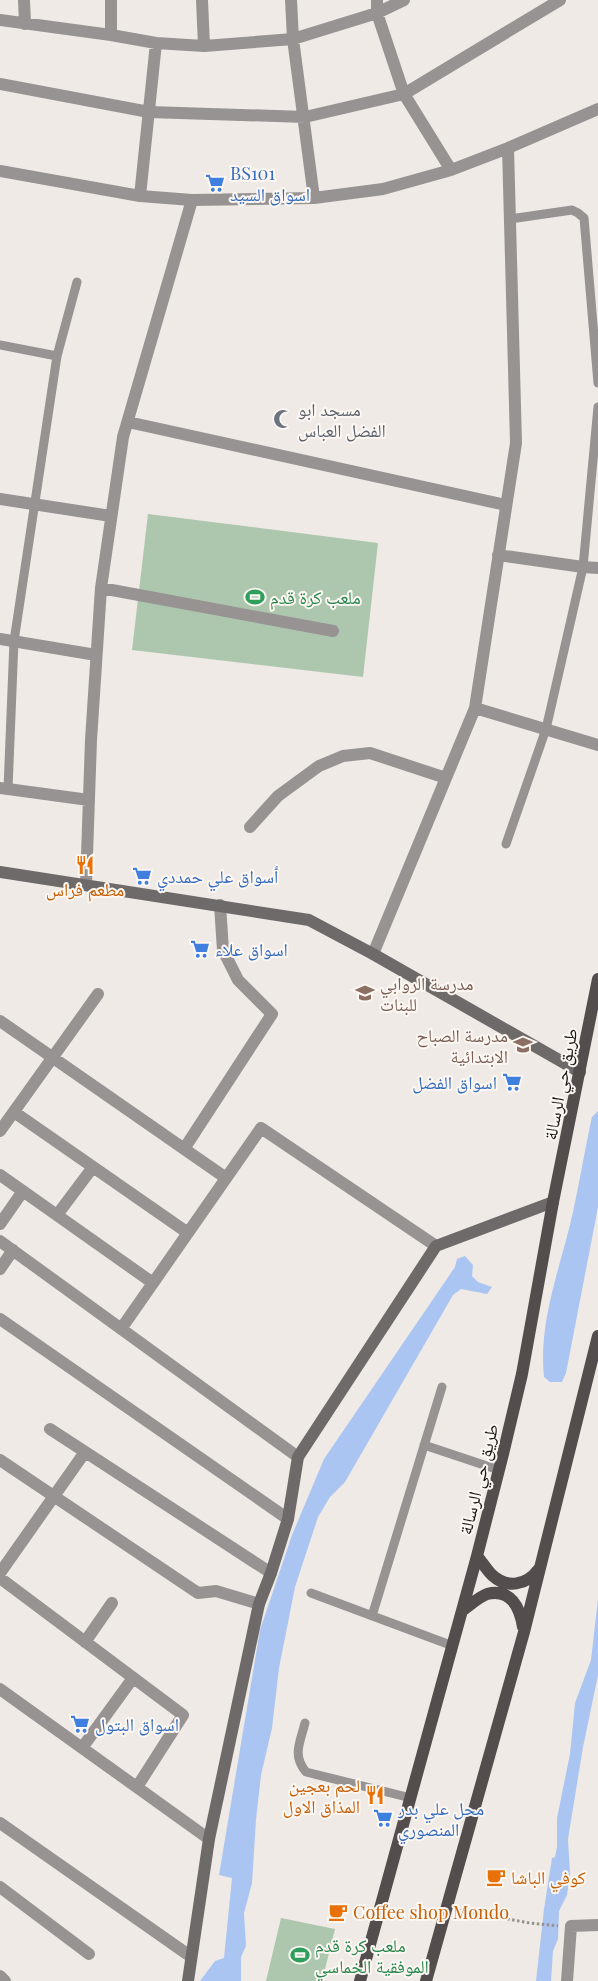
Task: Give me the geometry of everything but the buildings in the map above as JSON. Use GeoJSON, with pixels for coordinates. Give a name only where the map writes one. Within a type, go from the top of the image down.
{"type":"FeatureCollection","features":[{"type":"Feature","properties":{"kind":"main road","name":"طريق حي الرسالة"},"geometry":{"type":"LineString","coordinates":[[360,1981],[463,1610],[522,1374],[553,1202],[598,979]]}},
{"type":"Feature","properties":{"kind":"main road"},"geometry":{"type":"LineString","coordinates":[[426,1981],[524,1632],[538,1569],[598,1337]]}},
{"type":"Feature","properties":{"kind":"main road"},"geometry":{"type":"LineString","coordinates":[[477,1556],[492,1575],[501,1581],[511,1584],[522,1583],[532,1579],[538,1569]]}},
{"type":"Feature","properties":{"kind":"main road"},"geometry":{"type":"LineString","coordinates":[[463,1610],[485,1595],[507,1596],[516,1603],[521,1613],[524,1632]]}},
{"type":"Feature","properties":{"kind":"street"},"geometry":{"type":"LineString","coordinates":[[24,0],[26,24]]}},
{"type":"Feature","properties":{"kind":"street"},"geometry":{"type":"LineString","coordinates":[[110,0],[111,35]]}},
{"type":"Feature","properties":{"kind":"street"},"geometry":{"type":"LineString","coordinates":[[202,0],[204,46]]}},
{"type":"Feature","properties":{"kind":"street"},"geometry":{"type":"LineString","coordinates":[[291,0],[293,39],[305,117],[314,198]]}},
{"type":"Feature","properties":{"kind":"street"},"geometry":{"type":"LineString","coordinates":[[0,20],[156,42],[204,46],[293,39],[377,6],[404,0]]}},
{"type":"Feature","properties":{"kind":"street"},"geometry":{"type":"LineString","coordinates":[[0,84],[148,112],[305,117],[404,94],[560,0]]}},
{"type":"Feature","properties":{"kind":"street"},"geometry":{"type":"LineString","coordinates":[[377,6],[404,94],[451,170]]}},
{"type":"Feature","properties":{"kind":"street"},"geometry":{"type":"LineString","coordinates":[[140,196],[156,42]]}},
{"type":"Feature","properties":{"kind":"street"},"geometry":{"type":"LineString","coordinates":[[0,171],[140,196],[192,200],[314,198],[383,189],[451,170],[508,148],[598,109]]}},
{"type":"Feature","properties":{"kind":"street"},"geometry":{"type":"LineString","coordinates":[[373,954],[475,708],[516,443],[508,148]]}},
{"type":"Feature","properties":{"kind":"street"},"geometry":{"type":"LineString","coordinates":[[86,884],[100,588],[123,437],[192,200]]}},
{"type":"Feature","properties":{"kind":"street"},"geometry":{"type":"LineString","coordinates":[[128,422],[506,505]]}},
{"type":"Feature","properties":{"kind":"street"},"geometry":{"type":"LineString","coordinates":[[0,499],[111,516]]}},
{"type":"Feature","properties":{"kind":"street"},"geometry":{"type":"LineString","coordinates":[[498,555],[598,568]]}},
{"type":"Feature","properties":{"kind":"street"},"geometry":{"type":"LineString","coordinates":[[100,588],[333,631]]}},
{"type":"Feature","properties":{"kind":"street"},"geometry":{"type":"LineString","coordinates":[[0,639],[96,655]]}},
{"type":"Feature","properties":{"kind":"street"},"geometry":{"type":"LineString","coordinates":[[475,708],[598,745]]}},
{"type":"Feature","properties":{"kind":"street"},"geometry":{"type":"LineString","coordinates":[[250,827],[278,796],[319,766],[342,756],[370,753],[446,778]]}},
{"type":"Feature","properties":{"kind":"street"},"geometry":{"type":"LineString","coordinates":[[4,788],[89,800]]}},
{"type":"Feature","properties":{"kind":"street"},"geometry":{"type":"LineString","coordinates":[[0,872],[309,920],[373,954],[580,1072]]}},
{"type":"Feature","properties":{"kind":"street"},"geometry":{"type":"LineString","coordinates":[[184,1149],[272,1014],[238,980],[223,950],[220,905]]}},
{"type":"Feature","properties":{"kind":"street"},"geometry":{"type":"LineString","coordinates":[[0,1131],[98,994]]}},
{"type":"Feature","properties":{"kind":"street"},"geometry":{"type":"LineString","coordinates":[[0,1021],[226,1178]]}},
{"type":"Feature","properties":{"kind":"street"},"geometry":{"type":"LineString","coordinates":[[14,1112],[188,1233]]}},
{"type":"Feature","properties":{"kind":"street"},"geometry":{"type":"LineString","coordinates":[[121,1329],[261,1128],[436,1246]]}},
{"type":"Feature","properties":{"kind":"street"},"geometry":{"type":"LineString","coordinates":[[57,1215],[93,1167]]}},
{"type":"Feature","properties":{"kind":"street"},"geometry":{"type":"LineString","coordinates":[[0,1175],[153,1283]]}},
{"type":"Feature","properties":{"kind":"street"},"geometry":{"type":"LineString","coordinates":[[0,1224],[23,1191]]}},
{"type":"Feature","properties":{"kind":"street"},"geometry":{"type":"LineString","coordinates":[[188,1981],[190,1956],[209,1839],[259,1604],[288,1519],[298,1456],[436,1246],[553,1202]]}},
{"type":"Feature","properties":{"kind":"street"},"geometry":{"type":"LineString","coordinates":[[0,1241],[298,1456]]}},
{"type":"Feature","properties":{"kind":"street"},"geometry":{"type":"LineString","coordinates":[[0,1269],[13,1250]]}},
{"type":"Feature","properties":{"kind":"street"},"geometry":{"type":"LineString","coordinates":[[0,1320],[288,1519]]}},
{"type":"Feature","properties":{"kind":"street"},"geometry":{"type":"LineString","coordinates":[[50,1429],[271,1573]]}},
{"type":"Feature","properties":{"kind":"street"},"geometry":{"type":"LineString","coordinates":[[0,1573],[84,1452]]}},
{"type":"Feature","properties":{"kind":"street"},"geometry":{"type":"LineString","coordinates":[[0,1460],[198,1593],[216,1591],[259,1604]]}},
{"type":"Feature","properties":{"kind":"street"},"geometry":{"type":"LineString","coordinates":[[0,1578],[183,1716],[137,1788]]}},
{"type":"Feature","properties":{"kind":"street"},"geometry":{"type":"LineString","coordinates":[[85,1642],[112,1603]]}},
{"type":"Feature","properties":{"kind":"street"},"geometry":{"type":"LineString","coordinates":[[82,1748],[133,1678]]}},
{"type":"Feature","properties":{"kind":"street"},"geometry":{"type":"LineString","coordinates":[[0,1689],[209,1839]]}},
{"type":"Feature","properties":{"kind":"street"},"geometry":{"type":"LineString","coordinates":[[0,1823],[190,1956]]}},
{"type":"Feature","properties":{"kind":"street"},"geometry":{"type":"LineString","coordinates":[[0,1887],[89,1954]]}},
{"type":"Feature","properties":{"kind":"street"},"geometry":{"type":"LineString","coordinates":[[567,1981],[571,1926],[598,1925]]}},
{"type":"Feature","properties":{"kind":"street"},"geometry":{"type":"LineString","coordinates":[[0,1976],[5,1981]]}},
{"type":"Feature","properties":{"kind":"lane"},"geometry":{"type":"LineString","coordinates":[[510,219],[572,210],[584,218],[598,383]]}},
{"type":"Feature","properties":{"kind":"lane"},"geometry":{"type":"LineString","coordinates":[[4,788],[14,641],[57,356],[77,282]]}},
{"type":"Feature","properties":{"kind":"lane"},"geometry":{"type":"LineString","coordinates":[[0,345],[57,356]]}},
{"type":"Feature","properties":{"kind":"lane"},"geometry":{"type":"LineString","coordinates":[[506,844],[546,730],[583,567],[598,408]]}},
{"type":"Feature","properties":{"kind":"lane"},"geometry":{"type":"LineString","coordinates":[[372,1616],[442,1387]]}},
{"type":"Feature","properties":{"kind":"lane"},"geometry":{"type":"LineString","coordinates":[[424,1445],[499,1470]]}},
{"type":"Feature","properties":{"kind":"lane"},"geometry":{"type":"LineString","coordinates":[[311,1593],[453,1646]]}},
{"type":"Feature","properties":{"kind":"lane"},"geometry":{"type":"LineString","coordinates":[[305,1723],[297,1753],[301,1765],[306,1772],[411,1798]]}},
{"type":"Feature","properties":{"kind":"path"},"geometry":{"type":"LineString","coordinates":[[448,1908],[530,1923],[564,1926]]}},
{"type":"Feature","properties":{"kind":"green space","name":"ملعب كرة قدم"},"geometry":{"type":"Polygon","coordinates":[[[148,514],[378,543],[363,677],[132,650],[148,514]]]}},
{"type":"Feature","properties":{"kind":"green space","name":"ملعب كرة قدم الموفقية الخماسي"},"geometry":{"type":"Polygon","coordinates":[[[281,1918],[335,1929],[322,1981],[266,1981],[281,1918]]]}},
{"type":"Feature","properties":{"kind":"water"},"geometry":{"type":"Polygon","coordinates":[[[598,1111],[598,1207],[566,1373],[562,1382],[550,1382],[544,1377],[543,1356],[547,1314],[573,1212],[592,1117],[598,1111]]]}},
{"type":"Feature","properties":{"kind":"water"},"geometry":{"type":"Polygon","coordinates":[[[465,1256],[473,1265],[472,1276],[478,1282],[492,1287],[487,1294],[461,1289],[453,1295],[345,1482],[330,1497],[318,1517],[295,1587],[279,1668],[272,1728],[261,1775],[252,1883],[244,1913],[246,1946],[241,1957],[241,1981],[200,1981],[215,1961],[224,1958],[232,1878],[219,1875],[260,1630],[292,1535],[324,1459],[455,1267],[457,1259],[465,1256]]]}},
{"type":"Feature","properties":{"kind":"water"},"geometry":{"type":"Polygon","coordinates":[[[598,1599],[598,1675],[583,1747],[568,1839],[570,1874],[567,1895],[559,1911],[558,1939],[553,1951],[551,1981],[536,1981],[544,1909],[552,1858],[555,1857],[557,1847],[557,1818],[570,1754],[575,1703],[591,1660],[598,1599]]]}},
{"type":"Feature","properties":{"kind":"place","name":"BS101 اسواق السيد"},"geometry":{"type":"Point","coordinates":[215,183]}},
{"type":"Feature","properties":{"kind":"place","name":"مسجد ابو الفضل العباس"},"geometry":{"type":"Point","coordinates":[283,419]}},
{"type":"Feature","properties":{"kind":"place","name":"ملعب كرة قدم"},"geometry":{"type":"Point","coordinates":[255,597]}},
{"type":"Feature","properties":{"kind":"place","name":"مطعم فراس"},"geometry":{"type":"Point","coordinates":[85,865]}},
{"type":"Feature","properties":{"kind":"place","name":"ٲسواق علي حمددي"},"geometry":{"type":"Point","coordinates":[142,876]}},
{"type":"Feature","properties":{"kind":"place","name":"اسواق علاء"},"geometry":{"type":"Point","coordinates":[200,949]}},
{"type":"Feature","properties":{"kind":"place","name":"مدرسة الروابي للبنات"},"geometry":{"type":"Point","coordinates":[365,993]}},
{"type":"Feature","properties":{"kind":"place","name":"مدرسة الصباح الابتدائية"},"geometry":{"type":"Point","coordinates":[523,1045]}},
{"type":"Feature","properties":{"kind":"place","name":"اسواق الفضل"},"geometry":{"type":"Point","coordinates":[512,1082]}},
{"type":"Feature","properties":{"kind":"place","name":"اسواق البتول"},"geometry":{"type":"Point","coordinates":[80,1724]}},
{"type":"Feature","properties":{"kind":"place","name":"لحم بعجين المذاق الاول"},"geometry":{"type":"Point","coordinates":[375,1795]}},
{"type":"Feature","properties":{"kind":"place","name":"محل علي بدر المنصوري"},"geometry":{"type":"Point","coordinates":[383,1818]}},
{"type":"Feature","properties":{"kind":"place","name":"كوفي الباشا"},"geometry":{"type":"Point","coordinates":[496,1877]}},
{"type":"Feature","properties":{"kind":"place","name":"Coffee shop Mondo"},"geometry":{"type":"Point","coordinates":[338,1912]}},
{"type":"Feature","properties":{"kind":"place","name":"ملعب كرة قدم الموفقية الخماسي"},"geometry":{"type":"Point","coordinates":[300,1955]}}]}
